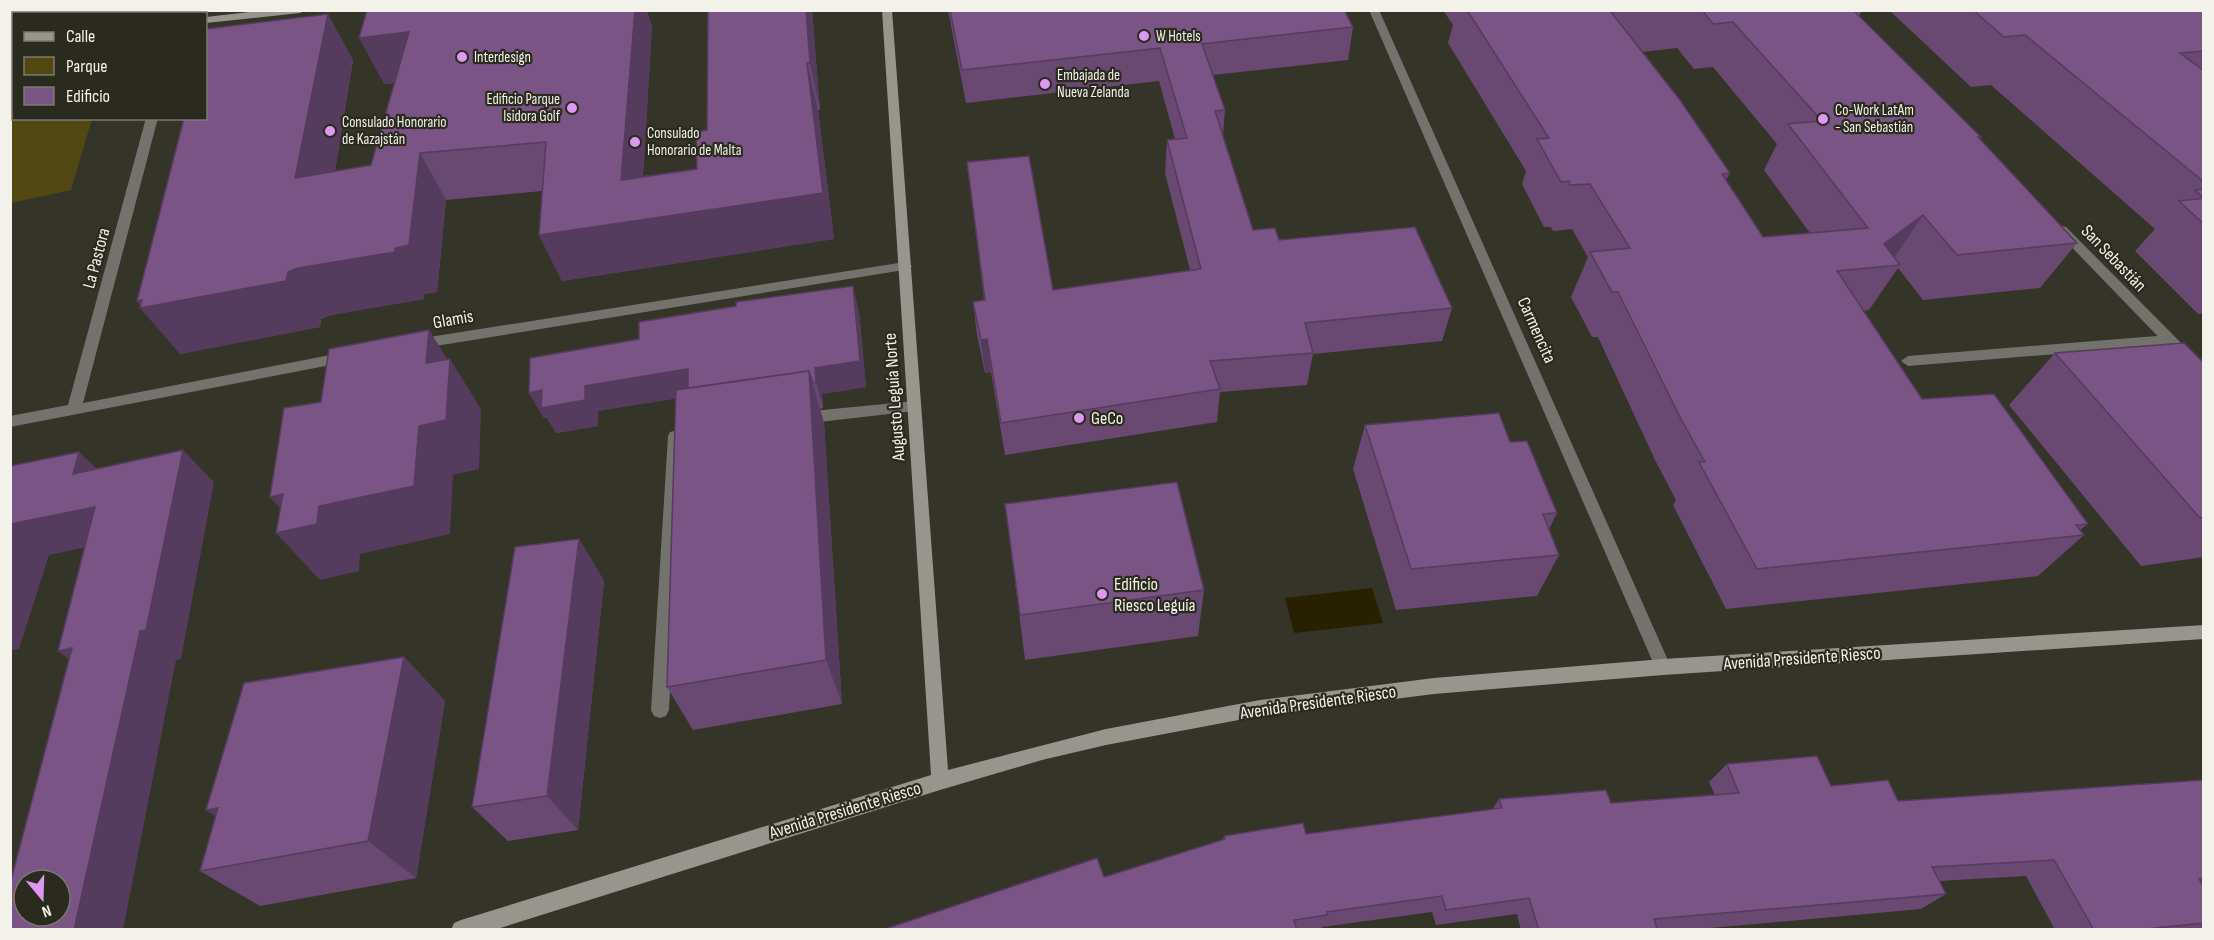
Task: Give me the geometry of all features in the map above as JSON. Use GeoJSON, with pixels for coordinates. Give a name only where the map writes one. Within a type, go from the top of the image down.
{"type":"FeatureCollection","features":[{"type":"Feature","properties":{"kind":"main road"},"geometry":{"type":"LineString","coordinates":[[207,20],[300,10]]}},
{"type":"Feature","properties":{"kind":"main road","name":"Augusto Leguía Norte"},"geometry":{"type":"LineString","coordinates":[[887,10],[940,781]]}},
{"type":"Feature","properties":{"kind":"main road","name":"Avenida Presidente Riesco"},"geometry":{"type":"LineString","coordinates":[[461,930],[940,781],[1078,743],[1260,708],[1434,686],[1663,667],[2204,632]]}},
{"type":"Feature","properties":{"kind":"street","name":"Carmencita"},"geometry":{"type":"LineString","coordinates":[[1374,10],[1663,667]]}},
{"type":"Feature","properties":{"kind":"street","name":"La Pastora"},"geometry":{"type":"LineString","coordinates":[[74,408],[151,120]]}},
{"type":"Feature","properties":{"kind":"street","name":"San Sebastián"},"geometry":{"type":"LineString","coordinates":[[2054,222],[2204,375]]}},
{"type":"Feature","properties":{"kind":"street","name":"Glamis"},"geometry":{"type":"LineString","coordinates":[[399,348],[905,266]]}},
{"type":"Feature","properties":{"kind":"street"},"geometry":{"type":"LineString","coordinates":[[1908,361],[2169,340]]}},
{"type":"Feature","properties":{"kind":"street"},"geometry":{"type":"LineString","coordinates":[[10,422],[364,354]]}},
{"type":"Feature","properties":{"kind":"street"},"geometry":{"type":"LineString","coordinates":[[781,421],[915,406]]}},
{"type":"Feature","properties":{"kind":"street"},"geometry":{"type":"LineString","coordinates":[[660,710],[675,436],[699,433]]}},
{"type":"Feature","properties":{"kind":"green space"},"geometry":{"type":"Polygon","coordinates":[[[11,93],[12,120],[92,120],[71,190],[11,203],[11,93]]]}},
{"type":"Feature","properties":{"kind":"shaded area"},"geometry":{"type":"Polygon","coordinates":[[[1372,588],[1383,623],[1294,633],[1285,598],[1372,588]]]}},
{"type":"Feature","properties":{"kind":"building"},"geometry":{"type":"Polygon","coordinates":[[[367,10],[635,10],[621,180],[697,169],[696,132],[707,130],[708,10],[806,10],[810,63],[807,63],[823,193],[539,235],[546,142],[420,153],[409,245],[395,248],[395,252],[298,268],[288,272],[286,281],[140,308],[142,300],[137,301],[183,120],[207,120],[207,29],[328,14],[295,178],[371,165],[409,32],[359,38],[367,10]]]}},
{"type":"Feature","properties":{"kind":"building"},"geometry":{"type":"Polygon","coordinates":[[[950,10],[1344,10],[1353,27],[1202,44],[1225,110],[1215,111],[1253,230],[1275,228],[1279,240],[1415,227],[1452,308],[1305,323],[1313,353],[1210,361],[1220,389],[1001,423],[987,339],[981,340],[973,302],[985,300],[967,162],[1029,156],[1053,290],[1201,269],[1167,140],[1187,138],[1160,48],[962,70],[950,10]]]}},
{"type":"Feature","properties":{"kind":"building"},"geometry":{"type":"Polygon","coordinates":[[[1467,10],[1628,10],[1611,12],[1680,100],[1730,173],[1722,174],[1763,237],[1868,228],[1788,124],[1822,121],[1733,22],[1713,24],[1702,10],[1853,10],[1981,137],[1978,137],[2077,243],[1957,255],[1923,215],[1884,244],[1900,265],[1837,271],[1922,399],[1994,394],[2088,524],[2076,525],[2084,535],[1757,569],[1699,462],[1705,462],[1618,292],[1612,292],[1590,252],[1630,248],[1590,184],[1570,185],[1569,181],[1561,182],[1537,139],[1549,138],[1467,10]]]}},
{"type":"Feature","properties":{"kind":"building"},"geometry":{"type":"Polygon","coordinates":[[[1973,10],[2204,10],[2204,51],[2180,53],[2204,71],[2204,182],[2025,35],[2004,37],[1973,10]]]}},
{"type":"Feature","properties":{"kind":"building"},"geometry":{"type":"Polygon","coordinates":[[[2204,189],[2204,198],[2195,190],[2204,189]]]}},
{"type":"Feature","properties":{"kind":"building"},"geometry":{"type":"Polygon","coordinates":[[[2204,198],[2204,224],[2179,201],[2204,198]]]}},
{"type":"Feature","properties":{"kind":"building"},"geometry":{"type":"Polygon","coordinates":[[[853,286],[860,361],[815,368],[816,382],[813,383],[809,371],[688,388],[688,369],[585,386],[585,400],[541,408],[542,390],[529,393],[530,358],[639,339],[639,322],[736,306],[736,302],[853,286]]]}},
{"type":"Feature","properties":{"kind":"building"},"geometry":{"type":"Polygon","coordinates":[[[429,330],[426,363],[450,359],[446,420],[419,426],[414,486],[319,506],[317,524],[276,533],[283,494],[270,497],[284,408],[321,402],[329,349],[429,330]]]}},
{"type":"Feature","properties":{"kind":"building"},"geometry":{"type":"Polygon","coordinates":[[[2184,343],[2204,363],[2204,517],[2200,518],[2055,353],[2184,343]]]}},
{"type":"Feature","properties":{"kind":"building"},"geometry":{"type":"Polygon","coordinates":[[[809,371],[826,660],[667,687],[676,390],[809,371]]]}},
{"type":"Feature","properties":{"kind":"building"},"geometry":{"type":"Polygon","coordinates":[[[1499,413],[1510,442],[1527,441],[1557,513],[1543,514],[1559,555],[1411,569],[1365,425],[1499,413]]]}},
{"type":"Feature","properties":{"kind":"building"},"geometry":{"type":"Polygon","coordinates":[[[183,450],[146,630],[140,631],[74,930],[10,930],[12,876],[12,928],[72,928],[72,868],[14,868],[72,648],[58,651],[95,507],[10,525],[10,466],[79,452],[73,474],[183,450]]]}},
{"type":"Feature","properties":{"kind":"building"},"geometry":{"type":"Polygon","coordinates":[[[1177,482],[1204,590],[1020,615],[1005,504],[1177,482]]]}},
{"type":"Feature","properties":{"kind":"building"},"geometry":{"type":"Polygon","coordinates":[[[579,539],[547,796],[472,807],[515,547],[579,539]]]}},
{"type":"Feature","properties":{"kind":"building"},"geometry":{"type":"Polygon","coordinates":[[[404,657],[368,841],[200,871],[218,808],[206,810],[244,683],[404,657]]]}},
{"type":"Feature","properties":{"kind":"building"},"geometry":{"type":"Polygon","coordinates":[[[1817,756],[1831,786],[1888,780],[1898,801],[2204,780],[2204,878],[2199,879],[2204,886],[2204,923],[2136,930],[2094,930],[2054,860],[1932,867],[1946,894],[1654,919],[1657,929],[1653,930],[1539,930],[1529,898],[1446,910],[1442,896],[1327,912],[1327,915],[1294,920],[1297,930],[882,930],[1097,858],[1104,877],[1225,839],[1224,836],[1303,823],[1306,834],[1502,808],[1499,799],[1606,790],[1611,803],[1739,793],[1727,764],[1817,756]]]}},
{"type":"Feature","properties":{"kind":"place","name":"W Hotels"},"geometry":{"type":"Point","coordinates":[1144,36]}},
{"type":"Feature","properties":{"kind":"place","name":"Interdesign"},"geometry":{"type":"Point","coordinates":[462,57]}},
{"type":"Feature","properties":{"kind":"place","name":"Embajada de Nueva Zelanda"},"geometry":{"type":"Point","coordinates":[1045,84]}},
{"type":"Feature","properties":{"kind":"place","name":"Edificio Parque Isidora Golf"},"geometry":{"type":"Point","coordinates":[572,108]}},
{"type":"Feature","properties":{"kind":"place","name":"Co-Work LatAm - San Sebastián"},"geometry":{"type":"Point","coordinates":[1823,119]}},
{"type":"Feature","properties":{"kind":"place","name":"Consulado Honorario de Kazajstán"},"geometry":{"type":"Point","coordinates":[330,131]}},
{"type":"Feature","properties":{"kind":"place","name":"Consulado Honorario de Malta"},"geometry":{"type":"Point","coordinates":[635,142]}},
{"type":"Feature","properties":{"kind":"place","name":"GeCo"},"geometry":{"type":"Point","coordinates":[1079,418]}},
{"type":"Feature","properties":{"kind":"place","name":"Edificio Riesco Leguía"},"geometry":{"type":"Point","coordinates":[1102,594]}}]}
